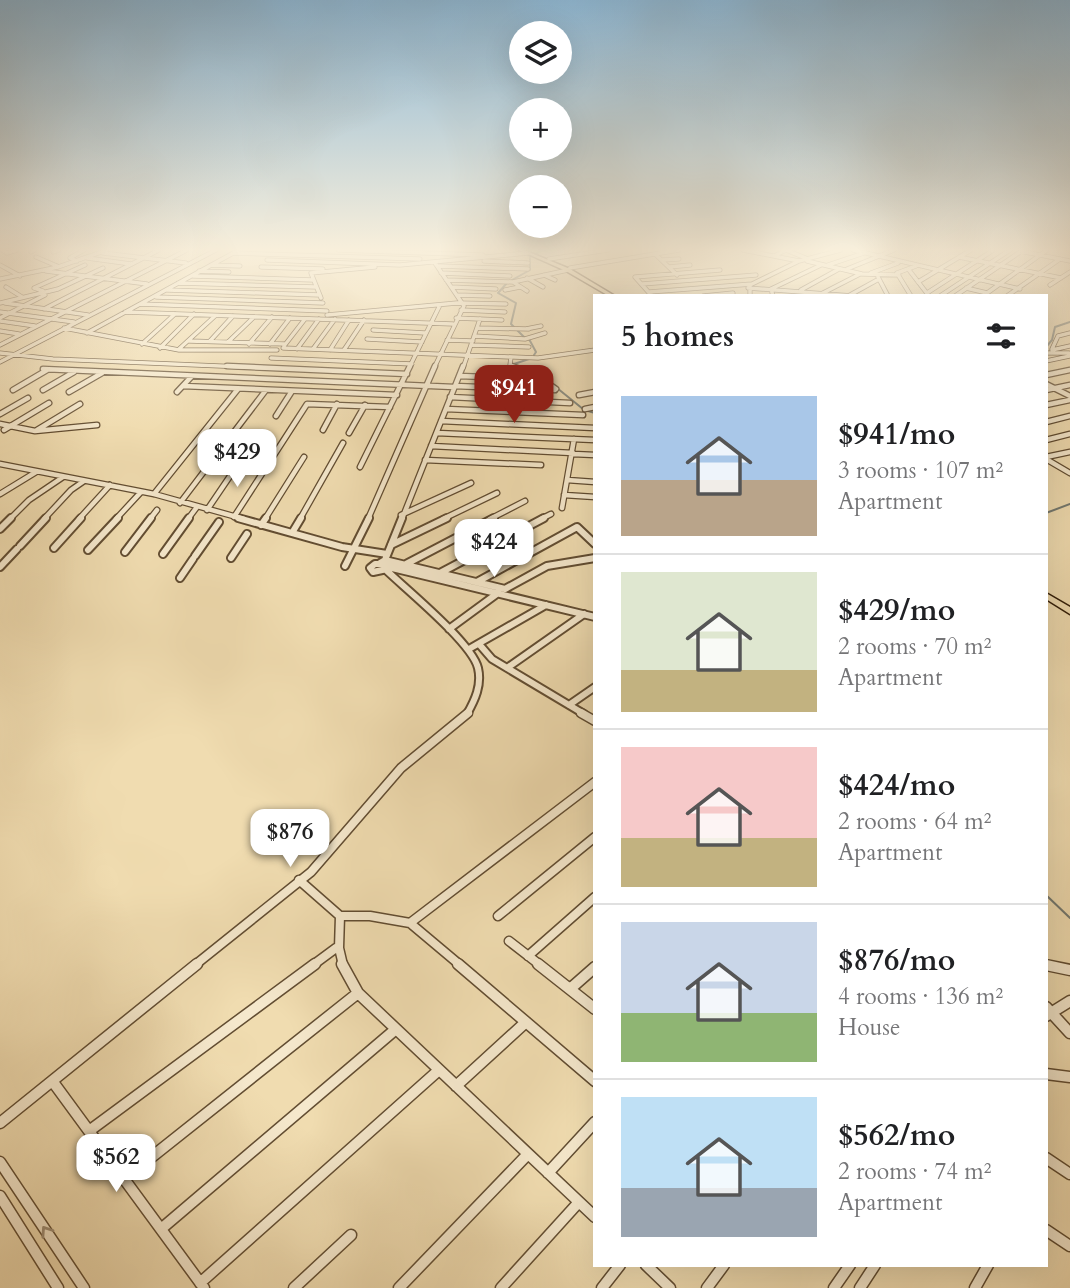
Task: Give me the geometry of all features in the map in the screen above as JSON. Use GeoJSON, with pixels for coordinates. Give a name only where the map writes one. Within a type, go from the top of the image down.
{"type":"FeatureCollection","features":[{"type":"Feature","properties":{"kind":"highway"},"geometry":{"type":"LineString","coordinates":[[1048,596],[1070,611]]}},
{"type":"Feature","properties":{"kind":"highway"},"geometry":{"type":"LineString","coordinates":[[1048,602],[1070,617]]}},
{"type":"Feature","properties":{"kind":"street"},"geometry":{"type":"LineString","coordinates":[[0,319],[14,310]]}},
{"type":"Feature","properties":{"kind":"street"},"geometry":{"type":"LineString","coordinates":[[52,310],[89,315]]}},
{"type":"Feature","properties":{"kind":"street"},"geometry":{"type":"LineString","coordinates":[[1,344],[70,310]]}},
{"type":"Feature","properties":{"kind":"street"},"geometry":{"type":"LineString","coordinates":[[0,362],[98,310]]}},
{"type":"Feature","properties":{"kind":"street"},"geometry":{"type":"LineString","coordinates":[[87,333],[129,310]]}},
{"type":"Feature","properties":{"kind":"street"},"geometry":{"type":"LineString","coordinates":[[179,350],[221,310]]}},
{"type":"Feature","properties":{"kind":"street"},"geometry":{"type":"LineString","coordinates":[[228,342],[265,310]]}},
{"type":"Feature","properties":{"kind":"street"},"geometry":{"type":"LineString","coordinates":[[277,310],[327,315],[380,310]]}},
{"type":"Feature","properties":{"kind":"street"},"geometry":{"type":"LineString","coordinates":[[325,310],[327,315],[335,319],[453,324]]}},
{"type":"Feature","properties":{"kind":"street"},"geometry":{"type":"LineString","coordinates":[[385,321],[391,310]]}},
{"type":"Feature","properties":{"kind":"street"},"geometry":{"type":"LineString","coordinates":[[408,322],[414,310]]}},
{"type":"Feature","properties":{"kind":"street"},"geometry":{"type":"LineString","coordinates":[[360,467],[437,310]]}},
{"type":"Feature","properties":{"kind":"street"},"geometry":{"type":"LineString","coordinates":[[345,566],[461,310]]}},
{"type":"Feature","properties":{"kind":"street"},"geometry":{"type":"LineString","coordinates":[[463,310],[505,312]]}},
{"type":"Feature","properties":{"kind":"street"},"geometry":{"type":"LineString","coordinates":[[0,312],[76,322]]}},
{"type":"Feature","properties":{"kind":"street"},"geometry":{"type":"LineString","coordinates":[[125,312],[305,319],[319,319],[327,315]]}},
{"type":"Feature","properties":{"kind":"street"},"geometry":{"type":"LineString","coordinates":[[142,344],[175,314]]}},
{"type":"Feature","properties":{"kind":"street"},"geometry":{"type":"LineString","coordinates":[[160,348],[194,314]]}},
{"type":"Feature","properties":{"kind":"street"},"geometry":{"type":"LineString","coordinates":[[210,341],[233,316]]}},
{"type":"Feature","properties":{"kind":"street"},"geometry":{"type":"LineString","coordinates":[[249,344],[272,317]]}},
{"type":"Feature","properties":{"kind":"street"},"geometry":{"type":"LineString","coordinates":[[270,344],[290,318]]}},
{"type":"Feature","properties":{"kind":"street"},"geometry":{"type":"LineString","coordinates":[[456,318],[502,320]]}},
{"type":"Feature","properties":{"kind":"street"},"geometry":{"type":"LineString","coordinates":[[0,319],[36,327]]}},
{"type":"Feature","properties":{"kind":"street"},"geometry":{"type":"LineString","coordinates":[[273,379],[267,365],[305,319]]}},
{"type":"Feature","properties":{"kind":"street"},"geometry":{"type":"LineString","coordinates":[[297,349],[319,319]]}},
{"type":"Feature","properties":{"kind":"street"},"geometry":{"type":"LineString","coordinates":[[296,379],[335,319]]}},
{"type":"Feature","properties":{"kind":"street"},"geometry":{"type":"LineString","coordinates":[[395,580],[370,568],[384,559],[391,545],[460,376],[480,319]]}},
{"type":"Feature","properties":{"kind":"street"},"geometry":{"type":"LineString","coordinates":[[330,350],[349,320]]}},
{"type":"Feature","properties":{"kind":"street"},"geometry":{"type":"LineString","coordinates":[[344,350],[365,320]]}},
{"type":"Feature","properties":{"kind":"street"},"geometry":{"type":"LineString","coordinates":[[359,351],[379,321]]}},
{"type":"Feature","properties":{"kind":"street"},"geometry":{"type":"LineString","coordinates":[[477,328],[516,329],[541,326]]}},
{"type":"Feature","properties":{"kind":"street"},"geometry":{"type":"LineString","coordinates":[[64,328],[179,350],[277,350]]}},
{"type":"Feature","properties":{"kind":"street"},"geometry":{"type":"LineString","coordinates":[[373,330],[425,332]]}},
{"type":"Feature","properties":{"kind":"street"},"geometry":{"type":"LineString","coordinates":[[0,331],[21,334]]}},
{"type":"Feature","properties":{"kind":"street"},"geometry":{"type":"LineString","coordinates":[[473,341],[527,338],[545,333]]}},
{"type":"Feature","properties":{"kind":"street"},"geometry":{"type":"LineString","coordinates":[[1050,352],[1058,335],[1070,333]]}},
{"type":"Feature","properties":{"kind":"street"},"geometry":{"type":"LineString","coordinates":[[367,339],[422,342]]}},
{"type":"Feature","properties":{"kind":"street"},"geometry":{"type":"LineString","coordinates":[[447,340],[528,347]]}},
{"type":"Feature","properties":{"kind":"street"},"geometry":{"type":"LineString","coordinates":[[189,341],[283,344]]}},
{"type":"Feature","properties":{"kind":"street"},"geometry":{"type":"LineString","coordinates":[[283,344],[283,348],[297,349],[547,358],[593,350]]}},
{"type":"Feature","properties":{"kind":"street"},"geometry":{"type":"LineString","coordinates":[[1050,352],[1070,346]]}},
{"type":"Feature","properties":{"kind":"street"},"geometry":{"type":"LineString","coordinates":[[247,358],[252,351]]}},
{"type":"Feature","properties":{"kind":"street"},"geometry":{"type":"LineString","coordinates":[[1050,352],[1070,354]]}},
{"type":"Feature","properties":{"kind":"street"},"geometry":{"type":"LineString","coordinates":[[0,353],[407,374]]}},
{"type":"Feature","properties":{"kind":"street"},"geometry":{"type":"LineString","coordinates":[[1048,360],[1070,354]]}},
{"type":"Feature","properties":{"kind":"street"},"geometry":{"type":"LineString","coordinates":[[13,390],[46,369],[556,390],[534,374],[519,371],[510,365],[510,357]]}},
{"type":"Feature","properties":{"kind":"street"},"geometry":{"type":"LineString","coordinates":[[271,358],[412,363]]}},
{"type":"Feature","properties":{"kind":"street"},"geometry":{"type":"LineString","coordinates":[[69,392],[105,372],[117,361]]}},
{"type":"Feature","properties":{"kind":"street"},"geometry":{"type":"LineString","coordinates":[[177,392],[201,365]]}},
{"type":"Feature","properties":{"kind":"street"},"geometry":{"type":"LineString","coordinates":[[1048,375],[1070,370]]}},
{"type":"Feature","properties":{"kind":"street"},"geometry":{"type":"LineString","coordinates":[[43,390],[76,371]]}},
{"type":"Feature","properties":{"kind":"street"},"geometry":{"type":"LineString","coordinates":[[460,376],[532,379]]}},
{"type":"Feature","properties":{"kind":"street"},"geometry":{"type":"LineString","coordinates":[[1048,390],[1070,384]]}},
{"type":"Feature","properties":{"kind":"street"},"geometry":{"type":"LineString","coordinates":[[1048,385],[1070,398]]}},
{"type":"Feature","properties":{"kind":"street"},"geometry":{"type":"LineString","coordinates":[[183,386],[397,395]]}},
{"type":"Feature","properties":{"kind":"street"},"geometry":{"type":"LineString","coordinates":[[153,494],[238,389]]}},
{"type":"Feature","properties":{"kind":"street"},"geometry":{"type":"LineString","coordinates":[[180,503],[266,390]]}},
{"type":"Feature","properties":{"kind":"street"},"geometry":{"type":"LineString","coordinates":[[276,416],[292,391]]}},
{"type":"Feature","properties":{"kind":"street"},"geometry":{"type":"LineString","coordinates":[[579,395],[593,392]]}},
{"type":"Feature","properties":{"kind":"street"},"geometry":{"type":"LineString","coordinates":[[450,397],[570,403]]}},
{"type":"Feature","properties":{"kind":"street"},"geometry":{"type":"LineString","coordinates":[[0,414],[28,398]]}},
{"type":"Feature","properties":{"kind":"street"},"geometry":{"type":"LineString","coordinates":[[1048,404],[1070,398]]}},
{"type":"Feature","properties":{"kind":"street"},"geometry":{"type":"LineString","coordinates":[[4,430],[50,403]]}},
{"type":"Feature","properties":{"kind":"street"},"geometry":{"type":"LineString","coordinates":[[35,431],[80,404]]}},
{"type":"Feature","properties":{"kind":"street"},"geometry":{"type":"LineString","coordinates":[[234,517],[307,404],[390,407]]}},
{"type":"Feature","properties":{"kind":"street"},"geometry":{"type":"LineString","coordinates":[[323,430],[337,404]]}},
{"type":"Feature","properties":{"kind":"street"},"geometry":{"type":"LineString","coordinates":[[349,433],[365,405]]}},
{"type":"Feature","properties":{"kind":"street"},"geometry":{"type":"LineString","coordinates":[[585,409],[593,407]]}},
{"type":"Feature","properties":{"kind":"street"},"geometry":{"type":"LineString","coordinates":[[446,409],[583,415]]}},
{"type":"Feature","properties":{"kind":"street"},"geometry":{"type":"LineString","coordinates":[[1048,422],[1070,416]]}},
{"type":"Feature","properties":{"kind":"street"},"geometry":{"type":"LineString","coordinates":[[441,421],[593,428]]}},
{"type":"Feature","properties":{"kind":"street"},"geometry":{"type":"LineString","coordinates":[[0,424],[35,431],[97,425]]}},
{"type":"Feature","properties":{"kind":"street"},"geometry":{"type":"LineString","coordinates":[[437,433],[593,440]]}},
{"type":"Feature","properties":{"kind":"street"},"geometry":{"type":"LineString","coordinates":[[1048,440],[1070,434]]}},
{"type":"Feature","properties":{"kind":"street"},"geometry":{"type":"LineString","coordinates":[[562,508],[574,439]]}},
{"type":"Feature","properties":{"kind":"street"},"geometry":{"type":"LineString","coordinates":[[292,533],[343,443]]}},
{"type":"Feature","properties":{"kind":"street"},"geometry":{"type":"LineString","coordinates":[[431,446],[593,455]]}},
{"type":"Feature","properties":{"kind":"street"},"geometry":{"type":"LineString","coordinates":[[1048,458],[1070,452]]}},
{"type":"Feature","properties":{"kind":"street"},"geometry":{"type":"LineString","coordinates":[[207,510],[245,454]]}},
{"type":"Feature","properties":{"kind":"street"},"geometry":{"type":"LineString","coordinates":[[261,525],[304,457]]}},
{"type":"Feature","properties":{"kind":"street"},"geometry":{"type":"LineString","coordinates":[[1048,459],[1070,473]]}},
{"type":"Feature","properties":{"kind":"street"},"geometry":{"type":"LineString","coordinates":[[425,460],[541,465]]}},
{"type":"Feature","properties":{"kind":"street"},"geometry":{"type":"LineString","coordinates":[[0,464],[153,494],[384,559],[505,589],[536,568],[593,558]]}},
{"type":"Feature","properties":{"kind":"street"},"geometry":{"type":"LineString","coordinates":[[0,473],[10,466]]}},
{"type":"Feature","properties":{"kind":"street"},"geometry":{"type":"LineString","coordinates":[[0,494],[36,471]]}},
{"type":"Feature","properties":{"kind":"street"},"geometry":{"type":"LineString","coordinates":[[0,529],[29,500],[64,477]]}},
{"type":"Feature","properties":{"kind":"street"},"geometry":{"type":"LineString","coordinates":[[567,480],[593,482]]}},
{"type":"Feature","properties":{"kind":"street"},"geometry":{"type":"LineString","coordinates":[[0,568],[75,486],[84,481]]}},
{"type":"Feature","properties":{"kind":"street"},"geometry":{"type":"LineString","coordinates":[[401,515],[471,483]]}},
{"type":"Feature","properties":{"kind":"street"},"geometry":{"type":"LineString","coordinates":[[54,548],[110,485]]}},
{"type":"Feature","properties":{"kind":"street"},"geometry":{"type":"LineString","coordinates":[[88,550],[141,492]]}},
{"type":"Feature","properties":{"kind":"street"},"geometry":{"type":"LineString","coordinates":[[391,545],[497,493]]}},
{"type":"Feature","properties":{"kind":"street"},"geometry":{"type":"LineString","coordinates":[[564,495],[593,496]]}},
{"type":"Feature","properties":{"kind":"street"},"geometry":{"type":"LineString","coordinates":[[405,564],[525,501]]}},
{"type":"Feature","properties":{"kind":"street"},"geometry":{"type":"LineString","coordinates":[[163,554],[197,508]]}},
{"type":"Feature","properties":{"kind":"street"},"geometry":{"type":"LineString","coordinates":[[125,552],[157,510]]}},
{"type":"Feature","properties":{"kind":"street"},"geometry":{"type":"LineString","coordinates":[[440,573],[551,514]]}},
{"type":"Feature","properties":{"kind":"street"},"geometry":{"type":"LineString","coordinates":[[180,578],[219,522]]}},
{"type":"Feature","properties":{"kind":"street"},"geometry":{"type":"LineString","coordinates":[[477,582],[577,527],[593,542]]}},
{"type":"Feature","properties":{"kind":"street"},"geometry":{"type":"LineString","coordinates":[[231,558],[247,534]]}},
{"type":"Feature","properties":{"kind":"street"},"geometry":{"type":"LineString","coordinates":[[0,1123],[311,872],[401,768],[466,717],[478,695],[478,668],[469,649],[395,580],[384,559]]}},
{"type":"Feature","properties":{"kind":"street"},"geometry":{"type":"LineString","coordinates":[[378,573],[387,569],[593,616]]}},
{"type":"Feature","properties":{"kind":"street"},"geometry":{"type":"LineString","coordinates":[[449,629],[498,593]]}},
{"type":"Feature","properties":{"kind":"street"},"geometry":{"type":"LineString","coordinates":[[469,649],[546,605]]}},
{"type":"Feature","properties":{"kind":"street"},"geometry":{"type":"LineString","coordinates":[[507,668],[584,614]]}},
{"type":"Feature","properties":{"kind":"street"},"geometry":{"type":"LineString","coordinates":[[479,643],[492,659],[593,720]]}},
{"type":"Feature","properties":{"kind":"street"},"geometry":{"type":"LineString","coordinates":[[569,705],[593,688]]}},
{"type":"Feature","properties":{"kind":"street"},"geometry":{"type":"LineString","coordinates":[[410,923],[593,784]]}},
{"type":"Feature","properties":{"kind":"street"},"geometry":{"type":"LineString","coordinates":[[498,916],[593,839]]}},
{"type":"Feature","properties":{"kind":"street"},"geometry":{"type":"LineString","coordinates":[[299,880],[340,916],[370,916],[410,923],[593,1079]]}},
{"type":"Feature","properties":{"kind":"street"},"geometry":{"type":"LineString","coordinates":[[528,956],[593,899]]}},
{"type":"Feature","properties":{"kind":"street"},"geometry":{"type":"LineString","coordinates":[[340,916],[336,948],[345,972],[358,993],[593,1215]]}},
{"type":"Feature","properties":{"kind":"street"},"geometry":{"type":"LineString","coordinates":[[509,941],[593,1007]]}},
{"type":"Feature","properties":{"kind":"street"},"geometry":{"type":"LineString","coordinates":[[89,1131],[336,948]]}},
{"type":"Feature","properties":{"kind":"street"},"geometry":{"type":"LineString","coordinates":[[1048,965],[1070,970]]}},
{"type":"Feature","properties":{"kind":"street"},"geometry":{"type":"LineString","coordinates":[[570,989],[593,969]]}},
{"type":"Feature","properties":{"kind":"street"},"geometry":{"type":"LineString","coordinates":[[124,1179],[358,993]]}},
{"type":"Feature","properties":{"kind":"street"},"geometry":{"type":"LineString","coordinates":[[1070,1001],[1048,1012],[1070,1033]]}},
{"type":"Feature","properties":{"kind":"street"},"geometry":{"type":"LineString","coordinates":[[456,1086],[526,1022]]}},
{"type":"Feature","properties":{"kind":"street"},"geometry":{"type":"LineString","coordinates":[[161,1229],[396,1029]]}},
{"type":"Feature","properties":{"kind":"street"},"geometry":{"type":"LineString","coordinates":[[53,1082],[202,1285],[439,1070]]}},
{"type":"Feature","properties":{"kind":"street"},"geometry":{"type":"LineString","coordinates":[[1048,1073],[1070,1077]]}},
{"type":"Feature","properties":{"kind":"street"},"geometry":{"type":"LineString","coordinates":[[548,1173],[593,1124]]}},
{"type":"Feature","properties":{"kind":"street"},"geometry":{"type":"LineString","coordinates":[[399,1288],[528,1154]]}},
{"type":"Feature","properties":{"kind":"street"},"geometry":{"type":"LineString","coordinates":[[1048,1161],[1070,1174]]}},
{"type":"Feature","properties":{"kind":"street"},"geometry":{"type":"LineString","coordinates":[[0,1162],[84,1288]]}},
{"type":"Feature","properties":{"kind":"street"},"geometry":{"type":"LineString","coordinates":[[0,1196],[58,1288]]}},
{"type":"Feature","properties":{"kind":"street"},"geometry":{"type":"LineString","coordinates":[[501,1288],[579,1202]]}},
{"type":"Feature","properties":{"kind":"street"},"geometry":{"type":"LineString","coordinates":[[1048,1231],[1070,1246]]}},
{"type":"Feature","properties":{"kind":"street"},"geometry":{"type":"LineString","coordinates":[[295,1288],[351,1235]]}},
{"type":"Feature","properties":{"kind":"street"},"geometry":{"type":"LineString","coordinates":[[602,1288],[618,1267]]}},
{"type":"Feature","properties":{"kind":"street"},"geometry":{"type":"LineString","coordinates":[[648,1267],[670,1288]]}},
{"type":"Feature","properties":{"kind":"street"},"geometry":{"type":"LineString","coordinates":[[707,1288],[723,1267]]}},
{"type":"Feature","properties":{"kind":"street"},"geometry":{"type":"LineString","coordinates":[[834,1288],[849,1267]]}},
{"type":"Feature","properties":{"kind":"street"},"geometry":{"type":"LineString","coordinates":[[860,1288],[875,1267]]}},
{"type":"Feature","properties":{"kind":"street"},"geometry":{"type":"LineString","coordinates":[[975,1288],[987,1267]]}},
{"type":"Feature","properties":{"kind":"waterway"},"geometry":{"type":"LineString","coordinates":[[514,310],[511,324],[524,337]]}},
{"type":"Feature","properties":{"kind":"waterway"},"geometry":{"type":"LineString","coordinates":[[1048,345],[1055,327],[1070,322]]}},
{"type":"Feature","properties":{"kind":"waterway"},"geometry":{"type":"LineString","coordinates":[[529,339],[536,352],[534,355]]}},
{"type":"Feature","properties":{"kind":"waterway"},"geometry":{"type":"LineString","coordinates":[[516,366],[514,364],[529,359]]}},
{"type":"Feature","properties":{"kind":"waterway"},"geometry":{"type":"LineString","coordinates":[[534,373],[550,382]]}},
{"type":"Feature","properties":{"kind":"waterway"},"geometry":{"type":"LineString","coordinates":[[557,388],[583,409]]}},
{"type":"Feature","properties":{"kind":"waterway"},"geometry":{"type":"LineString","coordinates":[[588,411],[593,412]]}},
{"type":"Feature","properties":{"kind":"waterway"},"geometry":{"type":"LineString","coordinates":[[1048,512],[1070,504]]}},
{"type":"Feature","properties":{"kind":"waterway"},"geometry":{"type":"LineString","coordinates":[[1048,897],[1070,918]]}}]}
